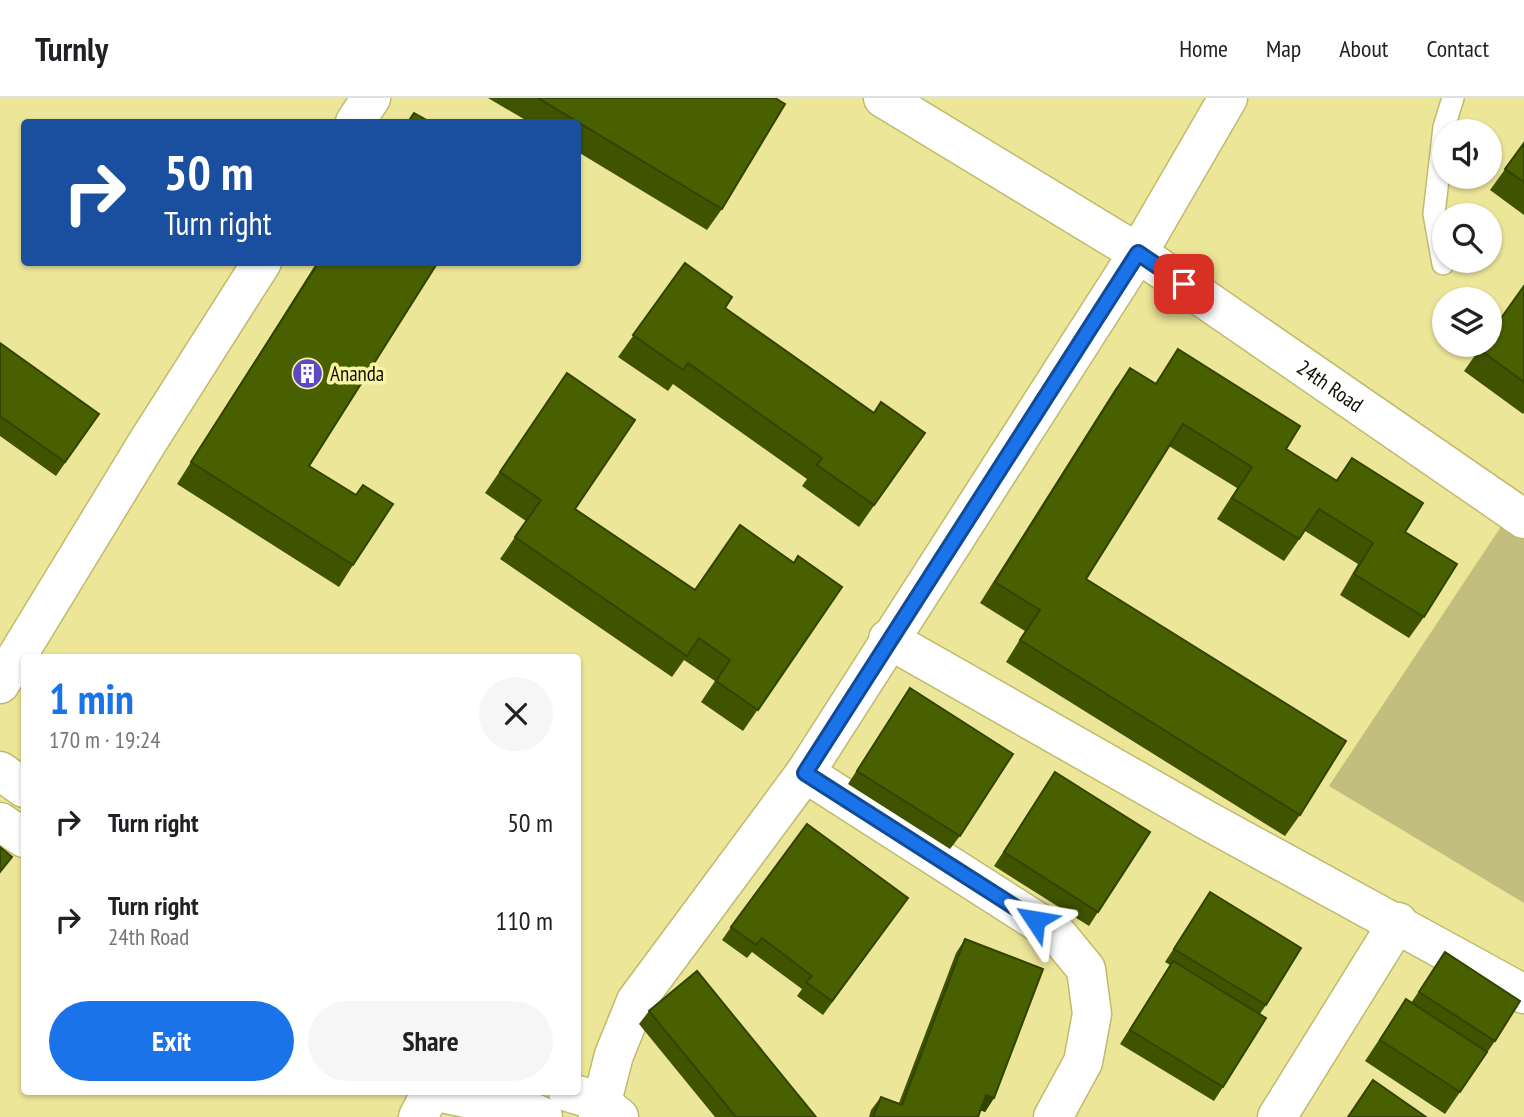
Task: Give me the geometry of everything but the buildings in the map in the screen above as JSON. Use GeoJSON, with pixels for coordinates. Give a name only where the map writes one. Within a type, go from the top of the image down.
{"type":"FeatureCollection","features":[{"type":"Feature","properties":{"kind":"street"},"geometry":{"type":"LineString","coordinates":[[357,119],[371,98]]}},
{"type":"Feature","properties":{"kind":"street","name":"24th Road"},"geometry":{"type":"LineString","coordinates":[[883,98],[1138,253],[1524,519]]}},
{"type":"Feature","properties":{"kind":"street"},"geometry":{"type":"LineString","coordinates":[[596,1107],[636,1001],[805,773],[888,639],[1138,253],[1228,98]]}},
{"type":"Feature","properties":{"kind":"street"},"geometry":{"type":"LineString","coordinates":[[0,684],[147,443],[259,266]]}},
{"type":"Feature","properties":{"kind":"street"},"geometry":{"type":"LineString","coordinates":[[888,639],[1208,821],[1398,922],[1524,994]]}},
{"type":"Feature","properties":{"kind":"street"},"geometry":{"type":"LineString","coordinates":[[0,771],[21,786]]}},
{"type":"Feature","properties":{"kind":"street"},"geometry":{"type":"LineString","coordinates":[[805,773],[1058,935],[1086,969],[1093,1014],[1083,1062],[1053,1117]]}},
{"type":"Feature","properties":{"kind":"street"},"geometry":{"type":"LineString","coordinates":[[0,822],[21,836]]}},
{"type":"Feature","properties":{"kind":"street"},"geometry":{"type":"LineString","coordinates":[[1278,1117],[1398,922]]}},
{"type":"Feature","properties":{"kind":"street"},"geometry":{"type":"LineString","coordinates":[[418,1117],[429,1095]]}},
{"type":"Feature","properties":{"kind":"street"},"geometry":{"type":"LineString","coordinates":[[451,1095],[530,1111],[543,1117]]}},
{"type":"Feature","properties":{"kind":"lane"},"geometry":{"type":"LineString","coordinates":[[1435,203],[1444,127],[1453,98]]}},
{"type":"Feature","properties":{"kind":"shaded area"},"geometry":{"type":"Polygon","coordinates":[[[1508,516],[1524,528],[1524,903],[1329,786],[1508,516]]]}},
{"type":"Feature","properties":{"kind":"place","name":"Ananda"},"geometry":{"type":"Point","coordinates":[307,373]}},
{"type":"Feature","properties":{"kind":"route"},"geometry":{"type":"LineString","coordinates":[[1035,920],[805,773],[888,639],[1138,253],[1184,284]]}}]}
